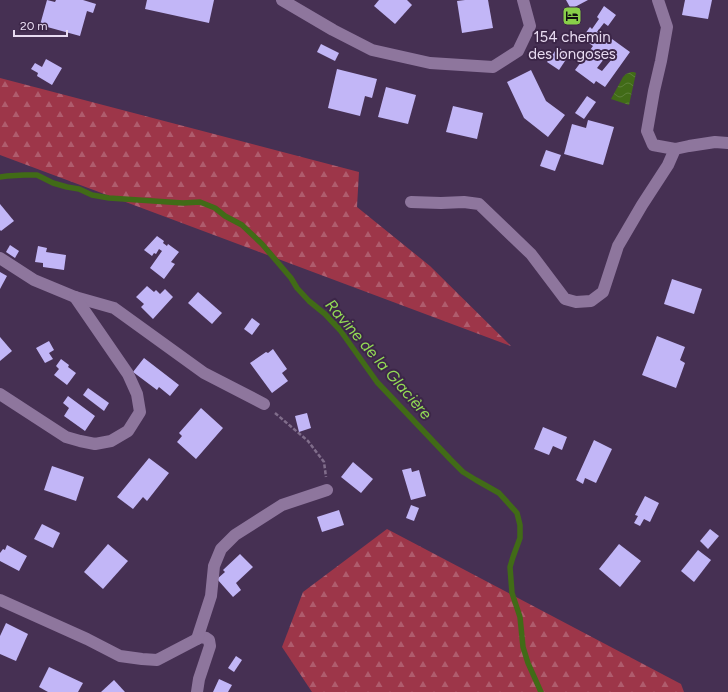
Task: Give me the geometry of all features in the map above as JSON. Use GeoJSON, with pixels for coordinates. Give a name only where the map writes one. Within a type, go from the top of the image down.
{"type":"FeatureCollection","features":[{"type":"Feature","properties":{"kind":"street"},"geometry":{"type":"LineString","coordinates":[[282,0],[333,30],[372,50],[430,63],[493,67],[518,51],[530,26],[523,0]]}},
{"type":"Feature","properties":{"kind":"street"},"geometry":{"type":"LineString","coordinates":[[658,0],[667,27],[647,131],[653,145],[675,149],[716,142],[728,143]]}},
{"type":"Feature","properties":{"kind":"street"},"geometry":{"type":"LineString","coordinates":[[410,202],[464,202],[479,204],[531,254],[565,299],[576,302],[592,301],[603,292],[618,246],[642,204],[668,165],[675,149]]}},
{"type":"Feature","properties":{"kind":"street"},"geometry":{"type":"LineString","coordinates":[[0,258],[34,280],[75,297],[114,308],[204,373],[264,404]]}},
{"type":"Feature","properties":{"kind":"street"},"geometry":{"type":"LineString","coordinates":[[0,394],[66,437],[95,444],[111,442],[128,431],[140,412],[137,394],[128,374],[75,297]]}},
{"type":"Feature","properties":{"kind":"street"},"geometry":{"type":"LineString","coordinates":[[197,638],[211,596],[214,566],[222,549],[235,535],[282,505],[327,490]]}},
{"type":"Feature","properties":{"kind":"street"},"geometry":{"type":"LineString","coordinates":[[0,600],[87,639],[120,656],[157,660],[197,638],[206,638],[209,640],[210,646],[199,679],[197,692]]}},
{"type":"Feature","properties":{"kind":"path"},"geometry":{"type":"LineString","coordinates":[[264,404],[308,441],[324,462],[327,490]]}},
{"type":"Feature","properties":{"kind":"green space"},"geometry":{"type":"Polygon","coordinates":[[[0,78],[359,172],[357,207],[430,266],[511,346],[0,155],[0,78]]]}},
{"type":"Feature","properties":{"kind":"green space"},"geometry":{"type":"Polygon","coordinates":[[[387,529],[681,684],[684,692],[312,692],[282,647],[303,592],[387,529]]]}},
{"type":"Feature","properties":{"kind":"water"},"geometry":{"type":"Polygon","coordinates":[[[631,72],[636,73],[629,105],[611,99],[623,77],[631,72]]]}},
{"type":"Feature","properties":{"kind":"building"},"geometry":{"type":"Polygon","coordinates":[[[47,0],[55,2],[56,0],[83,0],[96,4],[93,13],[87,11],[80,36],[40,25],[47,0]]]}},
{"type":"Feature","properties":{"kind":"building"},"geometry":{"type":"Polygon","coordinates":[[[147,0],[214,0],[209,23],[145,9],[147,0]]]}},
{"type":"Feature","properties":{"kind":"building"},"geometry":{"type":"Polygon","coordinates":[[[379,0],[407,0],[412,5],[395,24],[374,6],[379,0]]]}},
{"type":"Feature","properties":{"kind":"building"},"geometry":{"type":"Polygon","coordinates":[[[488,0],[493,28],[462,33],[457,1],[488,0]]]}},
{"type":"Feature","properties":{"kind":"building"},"geometry":{"type":"Polygon","coordinates":[[[566,0],[588,0],[571,9],[566,0]]]}},
{"type":"Feature","properties":{"kind":"building"},"geometry":{"type":"Polygon","coordinates":[[[685,0],[712,0],[708,19],[682,15],[685,0]]]}},
{"type":"Feature","properties":{"kind":"building"},"geometry":{"type":"Polygon","coordinates":[[[604,6],[616,15],[608,26],[604,23],[597,32],[607,40],[606,42],[609,44],[612,39],[630,52],[605,87],[596,81],[594,84],[575,70],[581,62],[578,60],[584,52],[587,54],[593,46],[582,38],[590,27],[592,29],[599,19],[597,17],[604,6]],[[607,55],[597,68],[602,71],[612,59],[607,55]]]}},
{"type":"Feature","properties":{"kind":"building"},"geometry":{"type":"Polygon","coordinates":[[[321,44],[339,53],[335,61],[317,52],[321,44]]]}},
{"type":"Feature","properties":{"kind":"building"},"geometry":{"type":"Polygon","coordinates":[[[558,47],[569,55],[559,70],[547,62],[558,47]]]}},
{"type":"Feature","properties":{"kind":"building"},"geometry":{"type":"Polygon","coordinates":[[[46,59],[62,68],[52,85],[37,76],[38,73],[31,69],[35,63],[42,67],[46,59]]]}},
{"type":"Feature","properties":{"kind":"building"},"geometry":{"type":"Polygon","coordinates":[[[337,69],[377,79],[372,98],[365,96],[360,116],[328,108],[337,69]]]}},
{"type":"Feature","properties":{"kind":"building"},"geometry":{"type":"Polygon","coordinates":[[[531,70],[546,101],[565,115],[548,137],[524,118],[507,82],[531,70]]]}},
{"type":"Feature","properties":{"kind":"building"},"geometry":{"type":"Polygon","coordinates":[[[386,87],[416,95],[408,124],[378,117],[386,87]]]}},
{"type":"Feature","properties":{"kind":"building"},"geometry":{"type":"Polygon","coordinates":[[[587,96],[596,102],[584,119],[575,113],[587,96]]]}},
{"type":"Feature","properties":{"kind":"building"},"geometry":{"type":"Polygon","coordinates":[[[453,106],[483,113],[477,139],[446,132],[453,106]]]}},
{"type":"Feature","properties":{"kind":"building"},"geometry":{"type":"Polygon","coordinates":[[[588,120],[614,127],[603,165],[564,154],[572,124],[586,128],[588,120]]]}},
{"type":"Feature","properties":{"kind":"building"},"geometry":{"type":"Polygon","coordinates":[[[546,150],[561,155],[555,171],[540,166],[546,150]]]}},
{"type":"Feature","properties":{"kind":"building"},"geometry":{"type":"Polygon","coordinates":[[[0,204],[14,221],[1,231],[0,230],[0,204]]]}},
{"type":"Feature","properties":{"kind":"building"},"geometry":{"type":"Polygon","coordinates":[[[157,236],[164,241],[163,243],[167,246],[168,244],[179,252],[171,262],[175,264],[164,279],[150,268],[162,251],[159,249],[156,254],[154,253],[152,256],[144,250],[157,236]]]}},
{"type":"Feature","properties":{"kind":"building"},"geometry":{"type":"Polygon","coordinates":[[[10,245],[19,251],[15,258],[6,252],[10,245]]]}},
{"type":"Feature","properties":{"kind":"building"},"geometry":{"type":"Polygon","coordinates":[[[38,246],[47,248],[46,252],[66,255],[64,270],[43,267],[43,263],[35,262],[38,246]]]}},
{"type":"Feature","properties":{"kind":"building"},"geometry":{"type":"Polygon","coordinates":[[[0,272],[7,276],[0,289],[0,272]]]}},
{"type":"Feature","properties":{"kind":"building"},"geometry":{"type":"Polygon","coordinates":[[[672,279],[702,289],[694,314],[664,304],[672,279]]]}},
{"type":"Feature","properties":{"kind":"building"},"geometry":{"type":"Polygon","coordinates":[[[147,286],[154,292],[156,290],[160,294],[165,289],[173,297],[153,319],[141,307],[144,304],[136,297],[147,286]]]}},
{"type":"Feature","properties":{"kind":"building"},"geometry":{"type":"Polygon","coordinates":[[[198,292],[222,313],[212,324],[188,303],[198,292]]]}},
{"type":"Feature","properties":{"kind":"building"},"geometry":{"type":"Polygon","coordinates":[[[252,318],[260,324],[252,335],[244,329],[252,318]]]}},
{"type":"Feature","properties":{"kind":"building"},"geometry":{"type":"Polygon","coordinates":[[[657,336],[685,347],[680,360],[685,363],[676,388],[642,375],[657,336]]]}},
{"type":"Feature","properties":{"kind":"building"},"geometry":{"type":"Polygon","coordinates":[[[0,337],[12,351],[0,361],[0,337]]]}},
{"type":"Feature","properties":{"kind":"building"},"geometry":{"type":"Polygon","coordinates":[[[49,341],[54,350],[49,353],[53,359],[45,363],[36,348],[49,341]]]}},
{"type":"Feature","properties":{"kind":"building"},"geometry":{"type":"Polygon","coordinates":[[[273,349],[287,369],[282,373],[288,381],[272,393],[250,363],[273,349]]]}},
{"type":"Feature","properties":{"kind":"building"},"geometry":{"type":"Polygon","coordinates":[[[144,358],[179,385],[170,396],[159,387],[157,390],[133,372],[144,358]]]}},
{"type":"Feature","properties":{"kind":"building"},"geometry":{"type":"Polygon","coordinates":[[[61,359],[76,373],[67,385],[54,375],[59,369],[56,366],[61,359]]]}},
{"type":"Feature","properties":{"kind":"building"},"geometry":{"type":"Polygon","coordinates":[[[88,388],[109,403],[104,411],[83,395],[88,388]]]}},
{"type":"Feature","properties":{"kind":"building"},"geometry":{"type":"Polygon","coordinates":[[[68,396],[95,416],[85,431],[64,416],[69,408],[63,403],[68,396]]]}},
{"type":"Feature","properties":{"kind":"building"},"geometry":{"type":"Polygon","coordinates":[[[201,408],[223,428],[196,459],[177,442],[182,436],[179,433],[201,408]]]}},
{"type":"Feature","properties":{"kind":"building"},"geometry":{"type":"Polygon","coordinates":[[[307,413],[311,428],[299,432],[295,416],[307,413]]]}},
{"type":"Feature","properties":{"kind":"building"},"geometry":{"type":"Polygon","coordinates":[[[543,427],[567,437],[562,450],[553,446],[549,455],[534,449],[543,427]]]}},
{"type":"Feature","properties":{"kind":"building"},"geometry":{"type":"Polygon","coordinates":[[[594,440],[612,449],[596,483],[585,478],[583,484],[576,480],[594,440]]]}},
{"type":"Feature","properties":{"kind":"building"},"geometry":{"type":"Polygon","coordinates":[[[149,458],[169,473],[147,501],[143,497],[133,509],[117,497],[149,458]]]}},
{"type":"Feature","properties":{"kind":"building"},"geometry":{"type":"Polygon","coordinates":[[[353,462],[373,479],[361,493],[341,477],[353,462]]]}},
{"type":"Feature","properties":{"kind":"building"},"geometry":{"type":"Polygon","coordinates":[[[52,466],[84,477],[76,501],[44,490],[52,466]]]}},
{"type":"Feature","properties":{"kind":"building"},"geometry":{"type":"Polygon","coordinates":[[[411,468],[412,472],[419,470],[426,496],[411,500],[402,470],[411,468]]]}},
{"type":"Feature","properties":{"kind":"building"},"geometry":{"type":"Polygon","coordinates":[[[645,496],[659,503],[650,522],[644,519],[640,526],[634,523],[638,516],[635,515],[645,496]]]}},
{"type":"Feature","properties":{"kind":"building"},"geometry":{"type":"Polygon","coordinates":[[[411,505],[419,508],[414,521],[406,518],[411,505]]]}},
{"type":"Feature","properties":{"kind":"building"},"geometry":{"type":"Polygon","coordinates":[[[339,510],[344,525],[322,532],[317,517],[339,510]]]}},
{"type":"Feature","properties":{"kind":"building"},"geometry":{"type":"Polygon","coordinates":[[[42,524],[60,533],[53,548],[34,539],[42,524]]]}},
{"type":"Feature","properties":{"kind":"building"},"geometry":{"type":"Polygon","coordinates":[[[710,529],[719,536],[708,549],[700,541],[710,529]]]}},
{"type":"Feature","properties":{"kind":"building"},"geometry":{"type":"Polygon","coordinates":[[[108,544],[128,561],[103,589],[84,572],[108,544]]]}},
{"type":"Feature","properties":{"kind":"building"},"geometry":{"type":"Polygon","coordinates":[[[619,544],[641,561],[620,587],[599,569],[619,544]]]}},
{"type":"Feature","properties":{"kind":"building"},"geometry":{"type":"Polygon","coordinates":[[[7,545],[27,556],[19,571],[0,561],[0,553],[3,549],[5,550],[7,545]]]}},
{"type":"Feature","properties":{"kind":"building"},"geometry":{"type":"Polygon","coordinates":[[[698,550],[711,560],[694,582],[681,571],[698,550]]]}},
{"type":"Feature","properties":{"kind":"building"},"geometry":{"type":"Polygon","coordinates":[[[240,554],[253,567],[236,583],[241,590],[233,597],[217,579],[225,572],[223,570],[240,554]]]}},
{"type":"Feature","properties":{"kind":"building"},"geometry":{"type":"Polygon","coordinates":[[[6,623],[28,634],[16,661],[0,654],[0,636],[6,623]]]}},
{"type":"Feature","properties":{"kind":"building"},"geometry":{"type":"Polygon","coordinates":[[[236,656],[242,660],[234,672],[228,668],[236,656]]]}},
{"type":"Feature","properties":{"kind":"building"},"geometry":{"type":"Polygon","coordinates":[[[49,667],[83,683],[78,692],[48,692],[39,687],[49,667]]]}},
{"type":"Feature","properties":{"kind":"building"},"geometry":{"type":"Polygon","coordinates":[[[219,679],[232,685],[228,692],[213,692],[219,679]]]}},
{"type":"Feature","properties":{"kind":"building"},"geometry":{"type":"Polygon","coordinates":[[[114,680],[125,692],[101,692],[114,680]]]}},
{"type":"Feature","properties":{"kind":"waterway","name":"Ravine de la Glacière"},"geometry":{"type":"LineString","coordinates":[[0,177],[37,175],[53,183],[79,189],[92,195],[109,198],[183,203],[200,202],[215,208],[225,216],[242,225],[262,244],[291,278],[297,288],[340,330],[377,382],[463,472],[499,493],[517,513],[520,525],[520,538],[510,567],[512,593],[520,617],[523,647],[528,663],[541,692]]}},
{"type":"Feature","properties":{"kind":"place","name":"154 chemin des longoses"},"geometry":{"type":"Point","coordinates":[572,16]}}]}
